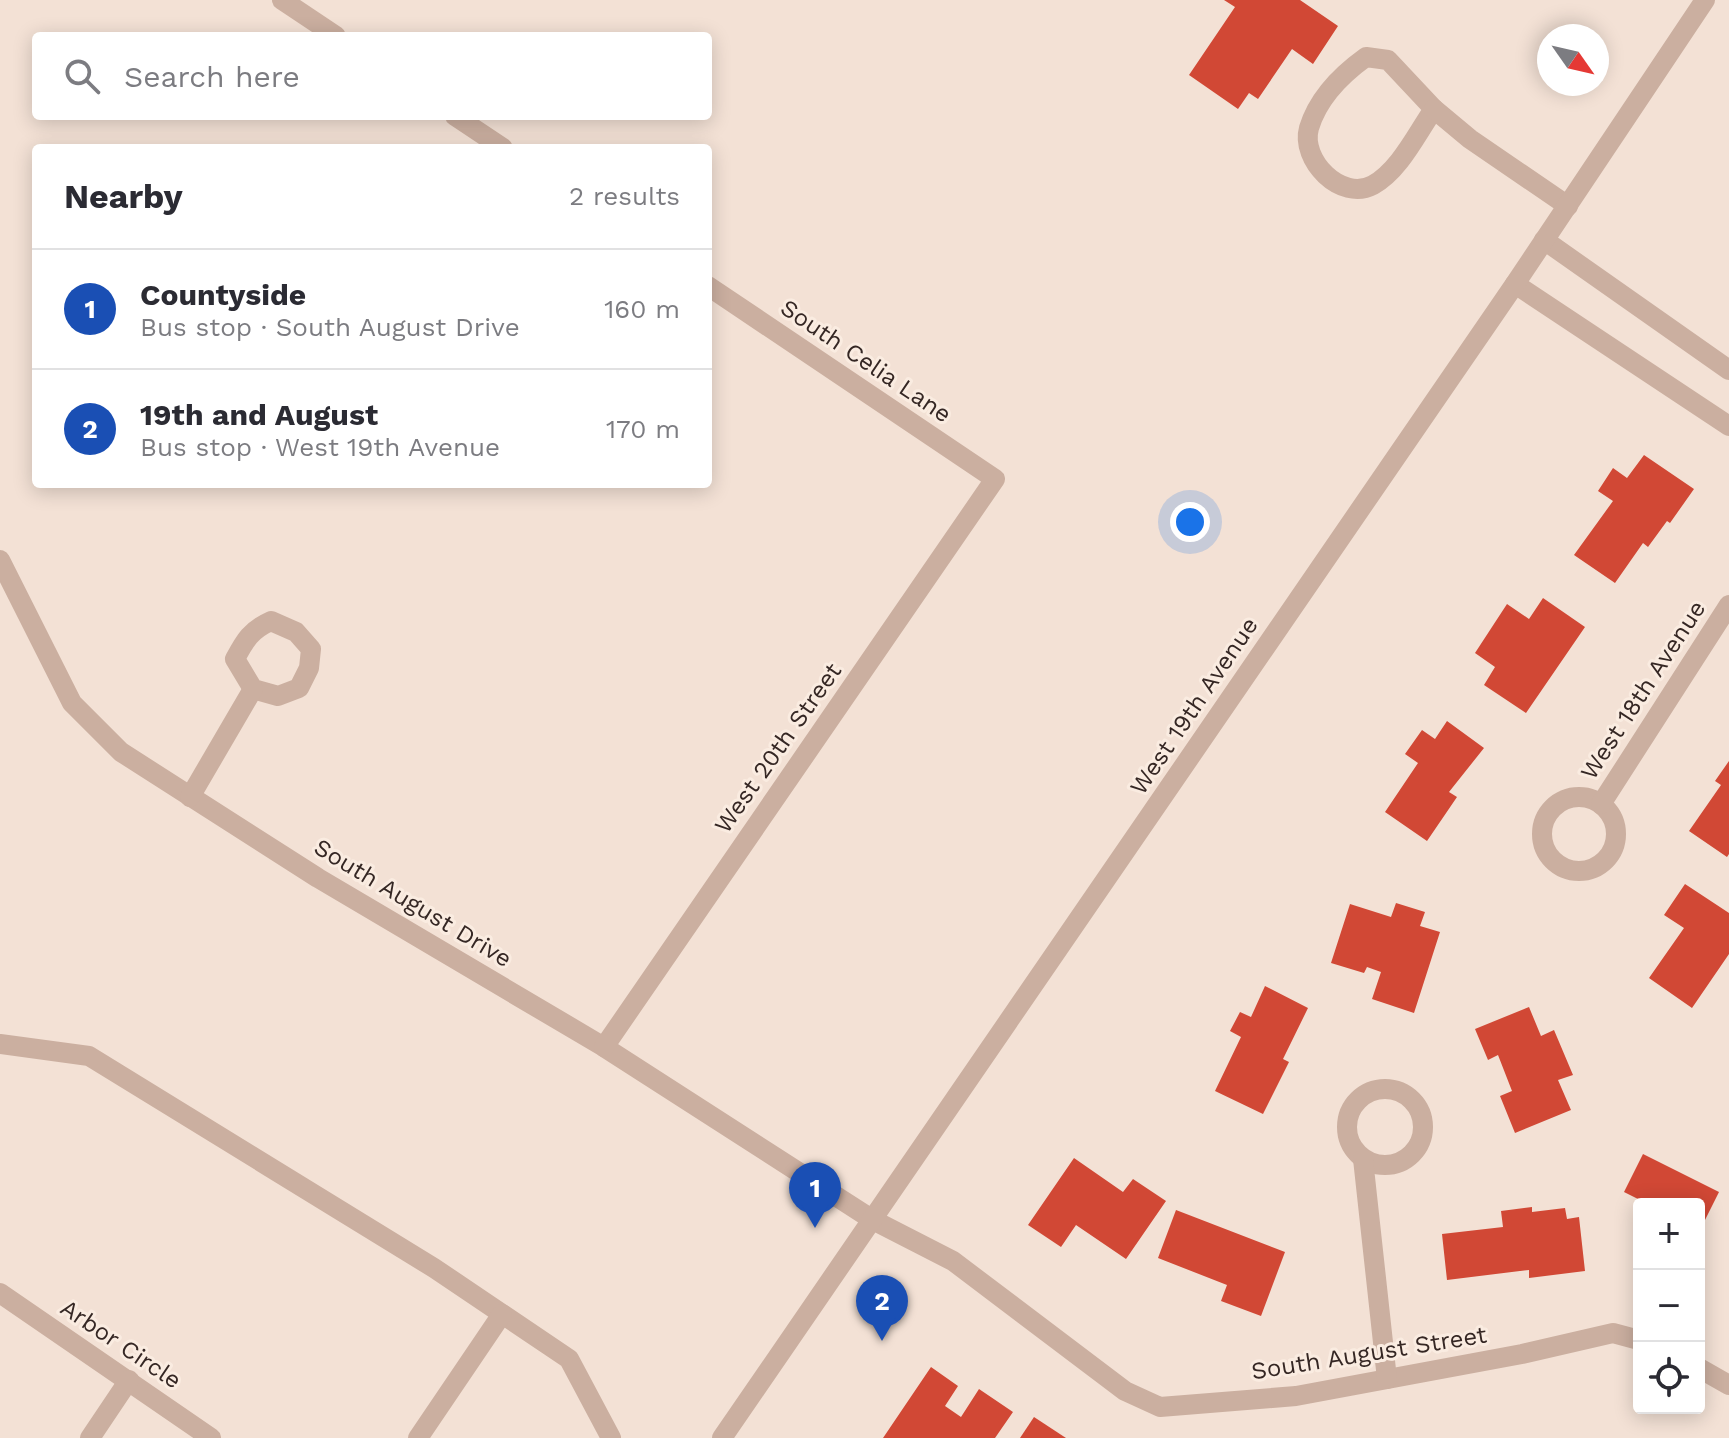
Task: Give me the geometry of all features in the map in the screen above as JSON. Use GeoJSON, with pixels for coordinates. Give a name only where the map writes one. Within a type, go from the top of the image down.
{"type":"FeatureCollection","features":[{"type":"Feature","properties":{"kind":"street"},"geometry":{"type":"LineString","coordinates":[[282,0],[330,32]]}},
{"type":"Feature","properties":{"kind":"street","name":"West 19th Avenue"},"geometry":{"type":"LineString","coordinates":[[722,1438],[1515,284],[1705,0]]}},
{"type":"Feature","properties":{"kind":"street"},"geometry":{"type":"LineString","coordinates":[[1434,109],[1389,173],[1371,186],[1354,189],[1338,183],[1317,167],[1308,150],[1309,129],[1324,98],[1345,72],[1366,57],[1388,60],[1434,109],[1470,139],[1568,206]]}},
{"type":"Feature","properties":{"kind":"street"},"geometry":{"type":"LineString","coordinates":[[461,120],[497,144]]}},
{"type":"Feature","properties":{"kind":"street"},"geometry":{"type":"LineString","coordinates":[[1544,240],[1729,370]]}},
{"type":"Feature","properties":{"kind":"street"},"geometry":{"type":"LineString","coordinates":[[1515,284],[1729,426]]}},
{"type":"Feature","properties":{"kind":"street","name":"South Celia Lane"},"geometry":{"type":"LineString","coordinates":[[712,289],[995,479]]}},
{"type":"Feature","properties":{"kind":"street","name":"West 20th Street"},"geometry":{"type":"LineString","coordinates":[[604,1047],[995,479]]}},
{"type":"Feature","properties":{"kind":"street","name":"South August Drive"},"geometry":{"type":"LineString","coordinates":[[0,560],[72,703],[121,752],[318,878],[604,1047],[873,1220]]}},
{"type":"Feature","properties":{"kind":"street","name":"West 18th Avenue"},"geometry":{"type":"LineString","coordinates":[[1601,804],[1729,605]]}},
{"type":"Feature","properties":{"kind":"street"},"geometry":{"type":"LineString","coordinates":[[190,797],[253,689]]}},
{"type":"Feature","properties":{"kind":"street"},"geometry":{"type":"LineString","coordinates":[[0,1044],[89,1056],[434,1268],[569,1359],[611,1438]]}},
{"type":"Feature","properties":{"kind":"street"},"geometry":{"type":"LineString","coordinates":[[1363,1159],[1387,1379]]}},
{"type":"Feature","properties":{"kind":"street","name":"South August Street"},"geometry":{"type":"LineString","coordinates":[[873,1220],[953,1261],[1125,1391],[1160,1407],[1296,1396],[1522,1354],[1613,1333],[1633,1338]]}},
{"type":"Feature","properties":{"kind":"street","name":"Arbor Circle"},"geometry":{"type":"LineString","coordinates":[[0,1293],[211,1438]]}},
{"type":"Feature","properties":{"kind":"street"},"geometry":{"type":"LineString","coordinates":[[418,1438],[502,1314]]}},
{"type":"Feature","properties":{"kind":"street"},"geometry":{"type":"LineString","coordinates":[[1705,1371],[1729,1385]]}},
{"type":"Feature","properties":{"kind":"street"},"geometry":{"type":"LineString","coordinates":[[90,1438],[129,1380]]}},
{"type":"Feature","properties":{"kind":"building"},"geometry":{"type":"Polygon","coordinates":[[[1224,0],[1300,0],[1338,26],[1313,64],[1292,49],[1258,99],[1249,93],[1238,109],[1189,75],[1235,7],[1224,0]]]}},
{"type":"Feature","properties":{"kind":"building"},"geometry":{"type":"Polygon","coordinates":[[[1644,455],[1694,489],[1648,547],[1643,543],[1615,583],[1574,555],[1613,501],[1598,491],[1613,468],[1627,478],[1644,455]]]}},
{"type":"Feature","properties":{"kind":"building"},"geometry":{"type":"Polygon","coordinates":[[[1543,598],[1585,627],[1526,713],[1484,685],[1495,667],[1475,653],[1507,604],[1529,619],[1543,598]]]}},
{"type":"Feature","properties":{"kind":"building"},"geometry":{"type":"Polygon","coordinates":[[[1447,721],[1484,748],[1449,792],[1457,797],[1427,841],[1385,812],[1418,763],[1405,754],[1422,730],[1435,739],[1447,721]]]}},
{"type":"Feature","properties":{"kind":"building"},"geometry":{"type":"Polygon","coordinates":[[[1729,761],[1727,857],[1689,831],[1721,785],[1715,781],[1729,761]]]}},
{"type":"Feature","properties":{"kind":"building"},"geometry":{"type":"Polygon","coordinates":[[[1685,884],[1729,913],[1729,954],[1692,1008],[1649,978],[1684,928],[1664,915],[1685,884]]]}},
{"type":"Feature","properties":{"kind":"building"},"geometry":{"type":"Polygon","coordinates":[[[1396,903],[1425,912],[1420,926],[1440,932],[1414,1013],[1372,999],[1381,972],[1367,967],[1364,973],[1331,963],[1350,904],[1391,917],[1396,903]]]}},
{"type":"Feature","properties":{"kind":"building"},"geometry":{"type":"Polygon","coordinates":[[[1265,986],[1308,1008],[1283,1059],[1289,1062],[1263,1114],[1215,1091],[1241,1037],[1230,1031],[1240,1012],[1251,1017],[1265,986]]]}},
{"type":"Feature","properties":{"kind":"building"},"geometry":{"type":"Polygon","coordinates":[[[1529,1007],[1541,1036],[1554,1030],[1573,1075],[1558,1080],[1571,1110],[1515,1133],[1500,1096],[1512,1091],[1498,1055],[1488,1060],[1475,1029],[1529,1007]]]}},
{"type":"Feature","properties":{"kind":"building"},"geometry":{"type":"Polygon","coordinates":[[[1643,1154],[1719,1192],[1705,1220],[1705,1198],[1636,1198],[1624,1192],[1643,1154]]]}},
{"type":"Feature","properties":{"kind":"building"},"geometry":{"type":"Polygon","coordinates":[[[1074,1158],[1123,1192],[1133,1179],[1166,1201],[1126,1259],[1076,1225],[1061,1247],[1028,1225],[1074,1158]]]}},
{"type":"Feature","properties":{"kind":"building"},"geometry":{"type":"Polygon","coordinates":[[[1532,1207],[1532,1212],[1565,1208],[1567,1219],[1579,1217],[1585,1271],[1529,1278],[1529,1270],[1447,1280],[1442,1234],[1503,1227],[1501,1211],[1532,1207]]]}},
{"type":"Feature","properties":{"kind":"building"},"geometry":{"type":"Polygon","coordinates":[[[1176,1210],[1285,1252],[1261,1316],[1221,1301],[1227,1285],[1158,1258],[1176,1210]]]}},
{"type":"Feature","properties":{"kind":"building"},"geometry":{"type":"Polygon","coordinates":[[[931,1367],[958,1386],[945,1406],[961,1417],[979,1389],[1013,1412],[995,1438],[883,1438],[931,1367]]]}},
{"type":"Feature","properties":{"kind":"building"},"geometry":{"type":"Polygon","coordinates":[[[1034,1417],[1066,1438],[1020,1438],[1034,1417]]]}},
{"type":"Feature","properties":{"kind":"place","name":"Countyside"},"geometry":{"type":"Point","coordinates":[815,1228]}},
{"type":"Feature","properties":{"kind":"place","name":"19th and August"},"geometry":{"type":"Point","coordinates":[882,1341]}}]}
